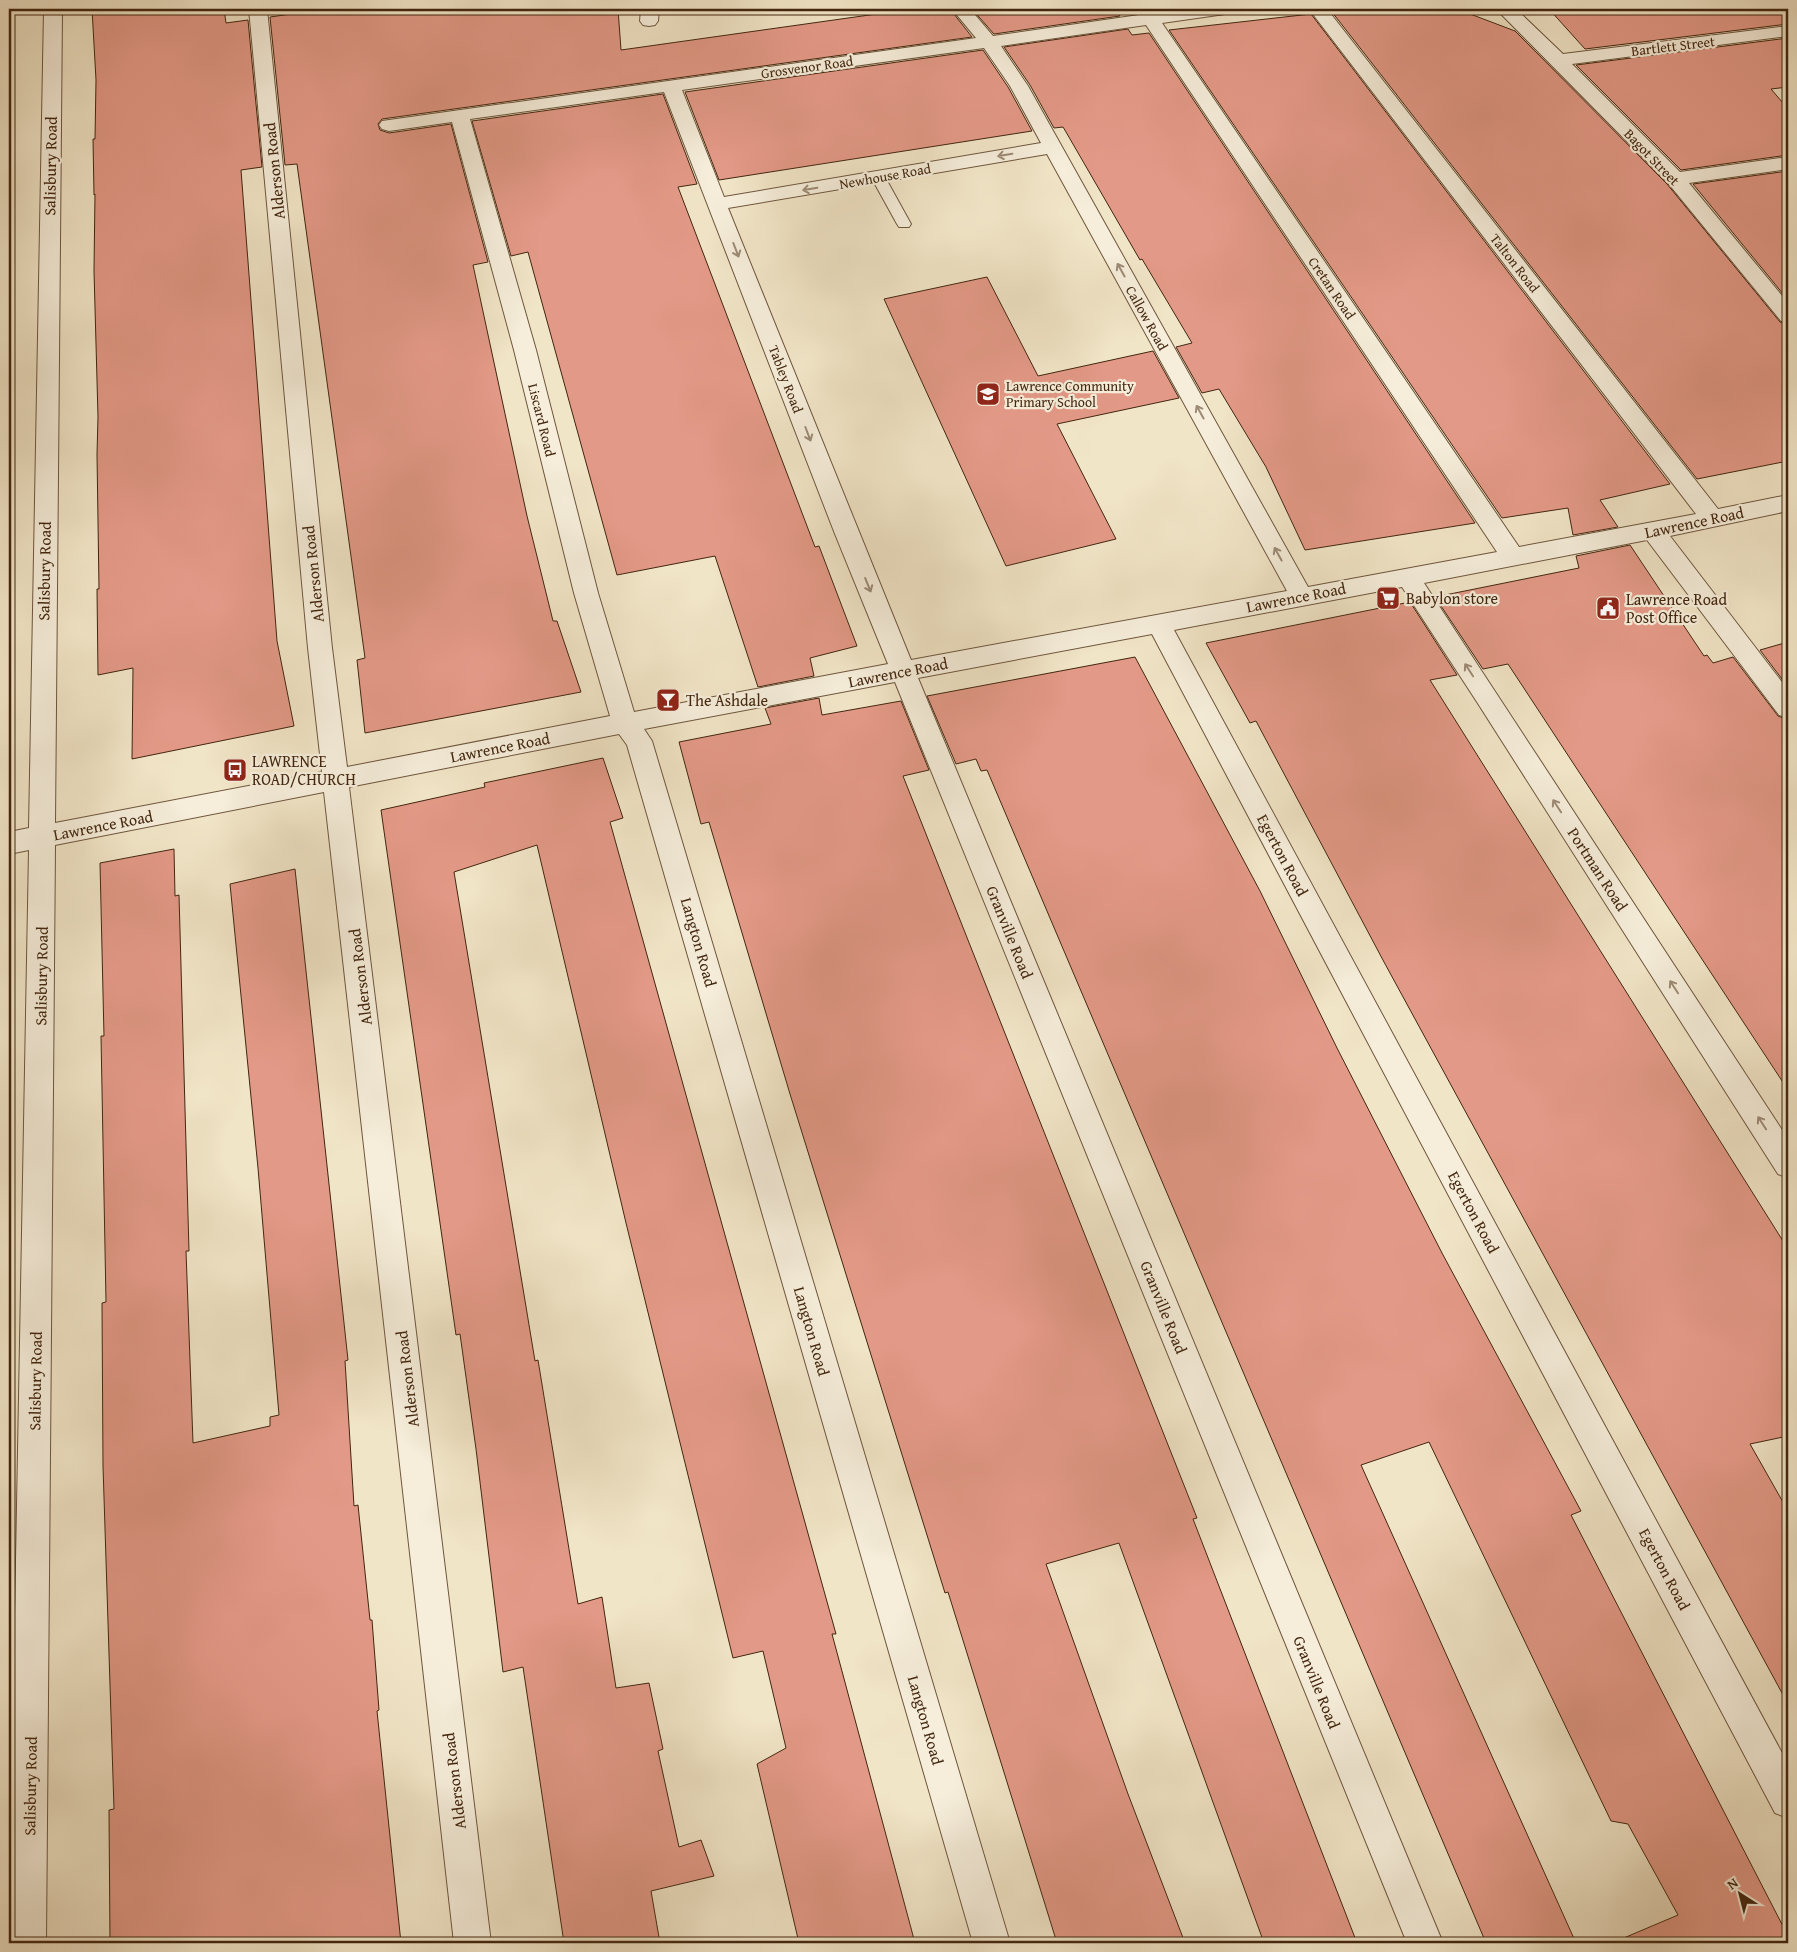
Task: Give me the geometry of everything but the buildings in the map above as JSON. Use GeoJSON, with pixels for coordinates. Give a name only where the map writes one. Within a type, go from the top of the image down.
{"type":"FeatureCollection","features":[{"type":"Feature","properties":{"kind":"street","name":"Salisbury Road"},"geometry":{"type":"LineString","coordinates":[[27,1943],[43,836],[42,704],[53,9]]}},
{"type":"Feature","properties":{"kind":"street","name":"Alderson Road"},"geometry":{"type":"LineString","coordinates":[[258,9],[319,638],[473,1943]]}},
{"type":"Feature","properties":{"kind":"street","name":"Callow Road"},"geometry":{"type":"LineString","coordinates":[[961,9],[989,42],[1019,86],[1302,597]]}},
{"type":"Feature","properties":{"kind":"street","name":"Grosvenor Road"},"geometry":{"type":"LineString","coordinates":[[389,125],[989,42],[1147,14],[1225,9]]}},
{"type":"Feature","properties":{"kind":"street","name":"Talton Road"},"geometry":{"type":"LineString","coordinates":[[1318,9],[1712,518]]}},
{"type":"Feature","properties":{"kind":"street","name":"Bagot Street"},"geometry":{"type":"LineString","coordinates":[[1505,9],[1515,16],[1674,179],[1785,310]]}},
{"type":"Feature","properties":{"kind":"street","name":"Cretan Road"},"geometry":{"type":"LineString","coordinates":[[1147,14],[1513,557]]}},
{"type":"Feature","properties":{"kind":"street","name":"Bartlett Street"},"geometry":{"type":"LineString","coordinates":[[1558,60],[1788,31]]}},
{"type":"Feature","properties":{"kind":"street","name":"Tabley Road"},"geometry":{"type":"LineString","coordinates":[[671,86],[688,134],[718,204],[903,671]]}},
{"type":"Feature","properties":{"kind":"street","name":"Liscard Road"},"geometry":{"type":"LineString","coordinates":[[460,116],[525,350],[586,593],[625,723]]}},
{"type":"Feature","properties":{"kind":"street","name":"Newhouse Road"},"geometry":{"type":"LineString","coordinates":[[718,204],[1053,147]]}},
{"type":"Feature","properties":{"kind":"street"},"geometry":{"type":"LineString","coordinates":[[1674,179],[1788,162]]}},
{"type":"Feature","properties":{"kind":"street","name":"Lawrence Road"},"geometry":{"type":"LineString","coordinates":[[9,843],[625,723],[1652,531],[1788,503]]}},
{"type":"Feature","properties":{"kind":"street"},"geometry":{"type":"LineString","coordinates":[[1652,531],[1788,708]]}},
{"type":"Feature","properties":{"kind":"street","name":"Portman Road"},"geometry":{"type":"LineString","coordinates":[[1407,576],[1486,695],[1788,1164]]}},
{"type":"Feature","properties":{"kind":"street","name":"Egerton Road"},"geometry":{"type":"LineString","coordinates":[[1159,624],[1788,1800]]}},
{"type":"Feature","properties":{"kind":"street","name":"Granville Road"},"geometry":{"type":"LineString","coordinates":[[903,671],[1425,1943]]}},
{"type":"Feature","properties":{"kind":"street","name":"Langton Road"},"geometry":{"type":"LineString","coordinates":[[625,723],[639,741],[642,750],[992,1943]]}},
{"type":"Feature","properties":{"kind":"lane"},"geometry":{"type":"LineString","coordinates":[[878,177],[904,224]]}},
{"type":"Feature","properties":{"kind":"place","name":"Lawrence Community Primary School"},"geometry":{"type":"Point","coordinates":[988,394]}},
{"type":"Feature","properties":{"kind":"place","name":"Babylon store"},"geometry":{"type":"Point","coordinates":[1388,598]}},
{"type":"Feature","properties":{"kind":"place","name":"Lawrence Road Post Office"},"geometry":{"type":"Point","coordinates":[1608,608]}},
{"type":"Feature","properties":{"kind":"place","name":"The Ashdale"},"geometry":{"type":"Point","coordinates":[668,700]}},
{"type":"Feature","properties":{"kind":"place","name":"LAWRENCE ROAD/CHURCH"},"geometry":{"type":"Point","coordinates":[235,770]}}]}
